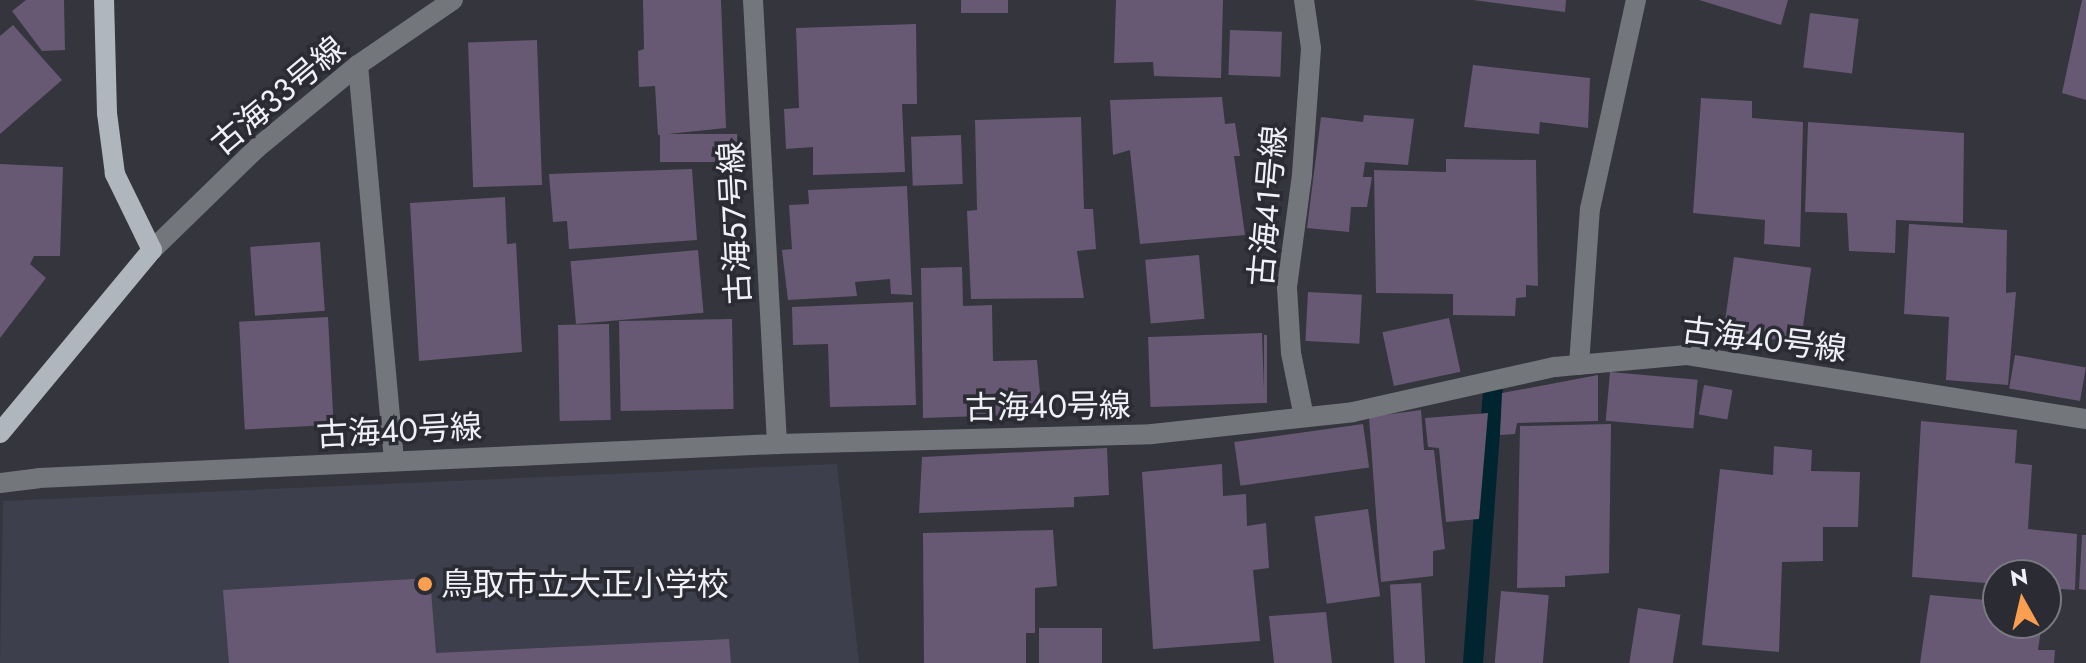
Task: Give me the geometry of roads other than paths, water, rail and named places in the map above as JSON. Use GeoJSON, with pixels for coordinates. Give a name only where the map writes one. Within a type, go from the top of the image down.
{"type":"FeatureCollection","features":[{"type":"Feature","properties":{"kind":"main road"},"geometry":{"type":"LineString","coordinates":[[0,433],[152,250],[115,174],[107,113],[104,0]]}},
{"type":"Feature","properties":{"kind":"street","name":"古海33号線"},"geometry":{"type":"LineString","coordinates":[[152,250],[257,148],[358,65],[453,0]]}},
{"type":"Feature","properties":{"kind":"street","name":"古海57号線"},"geometry":{"type":"LineString","coordinates":[[753,0],[777,444]]}},
{"type":"Feature","properties":{"kind":"street","name":"古海41号線"},"geometry":{"type":"LineString","coordinates":[[1304,0],[1311,48],[1302,174],[1287,287],[1291,353],[1304,417]]}},
{"type":"Feature","properties":{"kind":"street"},"geometry":{"type":"LineString","coordinates":[[1579,365],[1590,209],[1636,0]]}},
{"type":"Feature","properties":{"kind":"street"},"geometry":{"type":"LineString","coordinates":[[358,65],[394,461]]}},
{"type":"Feature","properties":{"kind":"street","name":"古海40号線"},"geometry":{"type":"LineString","coordinates":[[0,483],[777,444],[1152,434],[1353,412],[1579,365],[1686,355],[2086,419]]}},
{"type":"Feature","properties":{"kind":"waterway"},"geometry":{"type":"LineString","coordinates":[[1473,663],[1493,392]]}},
{"type":"Feature","properties":{"kind":"place","name":"鳥取市立大正小学校"},"geometry":{"type":"Point","coordinates":[425,584]}}]}
